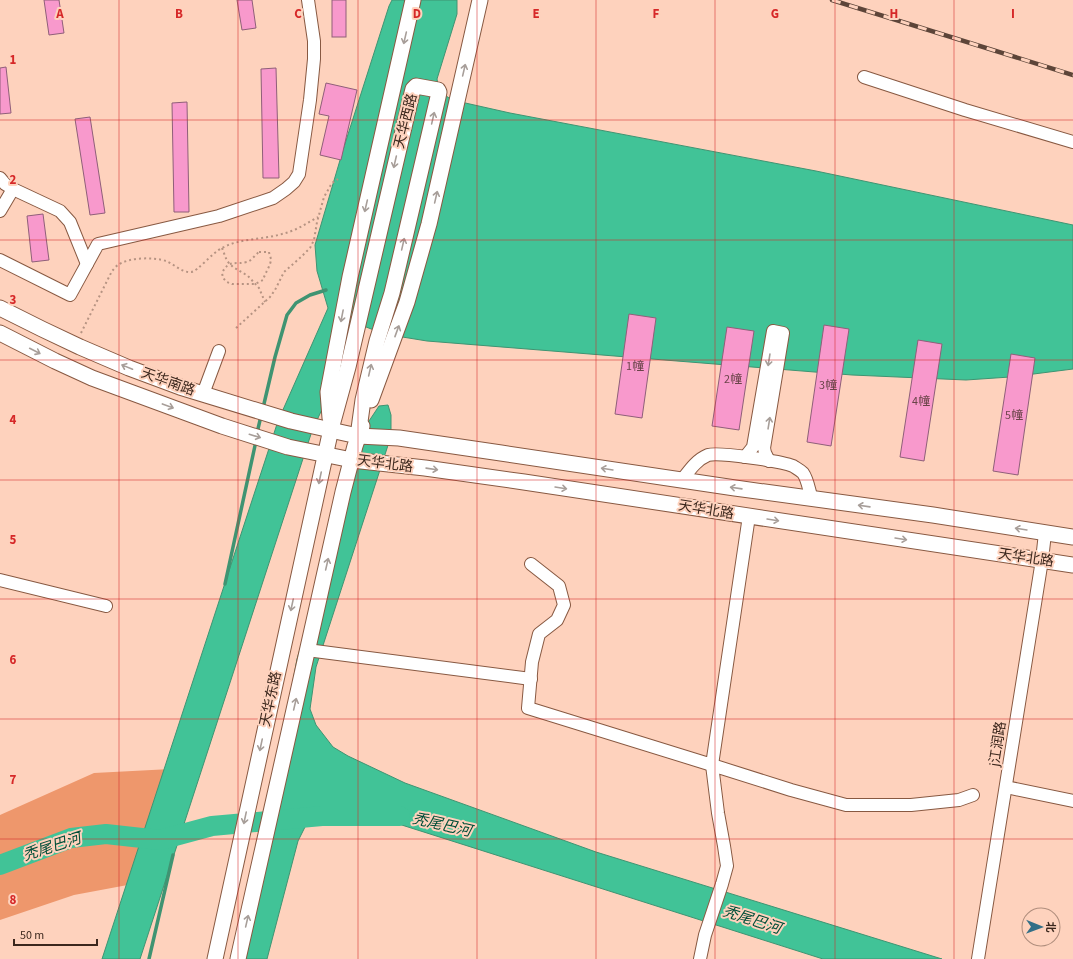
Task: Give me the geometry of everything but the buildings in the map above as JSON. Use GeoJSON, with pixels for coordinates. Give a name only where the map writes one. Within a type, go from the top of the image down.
{"type":"FeatureCollection","features":[{"type":"Feature","properties":{"kind":"main road","name":"天华西路"},"geometry":{"type":"LineString","coordinates":[[342,444],[328,392],[350,277],[413,0]]}},
{"type":"Feature","properties":{"kind":"main road"},"geometry":{"type":"LineString","coordinates":[[342,444],[407,302],[429,224],[480,0]]}},
{"type":"Feature","properties":{"kind":"main road","name":"天华西路"},"geometry":{"type":"LineString","coordinates":[[416,86],[435,89],[439,92],[436,108],[392,293],[377,341],[363,400],[342,444],[348,367],[413,88],[416,86]]}},
{"type":"Feature","properties":{"kind":"main road","name":"天华南路"},"geometry":{"type":"LineString","coordinates":[[0,308],[42,329],[129,368],[180,387],[291,421],[342,444]]}},
{"type":"Feature","properties":{"kind":"main road","name":"天华南路"},"geometry":{"type":"LineString","coordinates":[[0,333],[92,378],[222,426],[288,447],[342,444]]}},
{"type":"Feature","properties":{"kind":"main road","name":"天华北路"},"geometry":{"type":"LineString","coordinates":[[342,444],[399,438],[812,499],[932,515],[1073,537]]}},
{"type":"Feature","properties":{"kind":"main road","name":"天华北路"},"geometry":{"type":"LineString","coordinates":[[342,444],[425,468],[1073,564]]}},
{"type":"Feature","properties":{"kind":"main road","name":"天华东路"},"geometry":{"type":"LineString","coordinates":[[238,959],[343,492],[342,444]]}},
{"type":"Feature","properties":{"kind":"main road","name":"天华东路"},"geometry":{"type":"LineString","coordinates":[[215,959],[254,780],[342,444]]}},
{"type":"Feature","properties":{"kind":"street"},"geometry":{"type":"LineString","coordinates":[[0,260],[70,295],[98,244],[219,216],[273,198],[286,190],[299,174],[310,100],[314,59],[314,40],[308,0]]}},
{"type":"Feature","properties":{"kind":"street"},"geometry":{"type":"LineString","coordinates":[[864,77],[965,110],[1073,142]]}},
{"type":"Feature","properties":{"kind":"street"},"geometry":{"type":"LineString","coordinates":[[0,178],[4,184],[13,189],[60,211],[70,222],[87,264]]}},
{"type":"Feature","properties":{"kind":"street"},"geometry":{"type":"LineString","coordinates":[[0,212],[13,189]]}},
{"type":"Feature","properties":{"kind":"street"},"geometry":{"type":"LineString","coordinates":[[745,457],[753,446],[773,331],[783,333],[764,448],[769,461]]}},
{"type":"Feature","properties":{"kind":"street"},"geometry":{"type":"LineString","coordinates":[[203,394],[219,351]]}},
{"type":"Feature","properties":{"kind":"street"},"geometry":{"type":"LineString","coordinates":[[682,480],[691,467],[708,455],[716,454],[745,457],[792,465],[802,473],[806,480],[812,499]]}},
{"type":"Feature","properties":{"kind":"street"},"geometry":{"type":"LineString","coordinates":[[700,959],[705,935],[727,866],[712,765],[749,516]]}},
{"type":"Feature","properties":{"kind":"street","name":"j江润路"},"geometry":{"type":"LineString","coordinates":[[978,959],[1042,560],[1045,533]]}},
{"type":"Feature","properties":{"kind":"street"},"geometry":{"type":"LineString","coordinates":[[531,564],[559,586],[564,604],[557,620],[540,634],[532,662],[528,708],[791,790],[846,805],[911,805],[959,800],[973,795]]}},
{"type":"Feature","properties":{"kind":"street"},"geometry":{"type":"LineString","coordinates":[[0,580],[106,606]]}},
{"type":"Feature","properties":{"kind":"street"},"geometry":{"type":"LineString","coordinates":[[307,650],[531,679]]}},
{"type":"Feature","properties":{"kind":"street"},"geometry":{"type":"LineString","coordinates":[[1006,787],[1073,801]]}},
{"type":"Feature","properties":{"kind":"path"},"geometry":{"type":"LineString","coordinates":[[236,328],[265,302],[275,290],[284,272],[310,248],[314,240],[324,197],[332,183],[338,180]]}},
{"type":"Feature","properties":{"kind":"path"},"geometry":{"type":"LineString","coordinates":[[75,344],[112,271],[125,261],[133,259],[157,259],[166,261],[184,271],[195,271],[212,254],[233,243],[281,234],[305,226],[318,218]]}},
{"type":"Feature","properties":{"kind":"path"},"geometry":{"type":"LineString","coordinates":[[222,248],[229,264],[248,276],[259,288],[265,302]]}},
{"type":"Feature","properties":{"kind":"path"},"geometry":{"type":"LineString","coordinates":[[259,252],[269,252],[271,259],[263,280],[255,284],[232,284],[226,282],[223,278],[222,272],[229,264],[248,262],[259,252]]}},
{"type":"Feature","properties":{"kind":"shaded area"},"geometry":{"type":"Polygon","coordinates":[[[171,769],[149,881],[74,895],[0,920],[0,815],[94,773],[171,769]]]}},
{"type":"Feature","properties":{"kind":"water"},"geometry":{"type":"Polygon","coordinates":[[[392,0],[457,0],[457,14],[437,79],[439,91],[452,100],[510,113],[816,171],[1073,225],[1073,369],[1010,377],[966,380],[852,375],[427,341],[384,334],[361,325],[312,431],[140,959],[102,959],[278,421],[328,308],[317,271],[315,245],[343,150],[392,0]]]}},
{"type":"Feature","properties":{"kind":"water"},"geometry":{"type":"Polygon","coordinates":[[[388,405],[391,415],[391,436],[316,667],[310,709],[316,725],[333,747],[348,756],[405,783],[596,852],[942,959],[823,959],[364,813],[332,808],[310,817],[298,841],[267,959],[236,959],[256,882],[297,659],[367,424],[379,406],[388,405]]]}},
{"type":"Feature","properties":{"kind":"waterway"},"geometry":{"type":"LineString","coordinates":[[263,408],[287,315],[296,303],[310,295],[326,290]]}},
{"type":"Feature","properties":{"kind":"waterway"},"geometry":{"type":"LineString","coordinates":[[257,433],[261,416]]}},
{"type":"Feature","properties":{"kind":"waterway"},"geometry":{"type":"LineString","coordinates":[[225,584],[256,441]]}},
{"type":"Feature","properties":{"kind":"waterway","name":"秃尾巴河"},"geometry":{"type":"LineString","coordinates":[[0,865],[71,838],[106,834],[160,840],[212,826],[322,816],[400,816]]}},
{"type":"Feature","properties":{"kind":"waterway"},"geometry":{"type":"LineString","coordinates":[[149,959],[173,855]]}},
{"type":"Feature","properties":{"kind":"railway"},"geometry":{"type":"LineString","coordinates":[[832,0],[1073,75]]}}]}
